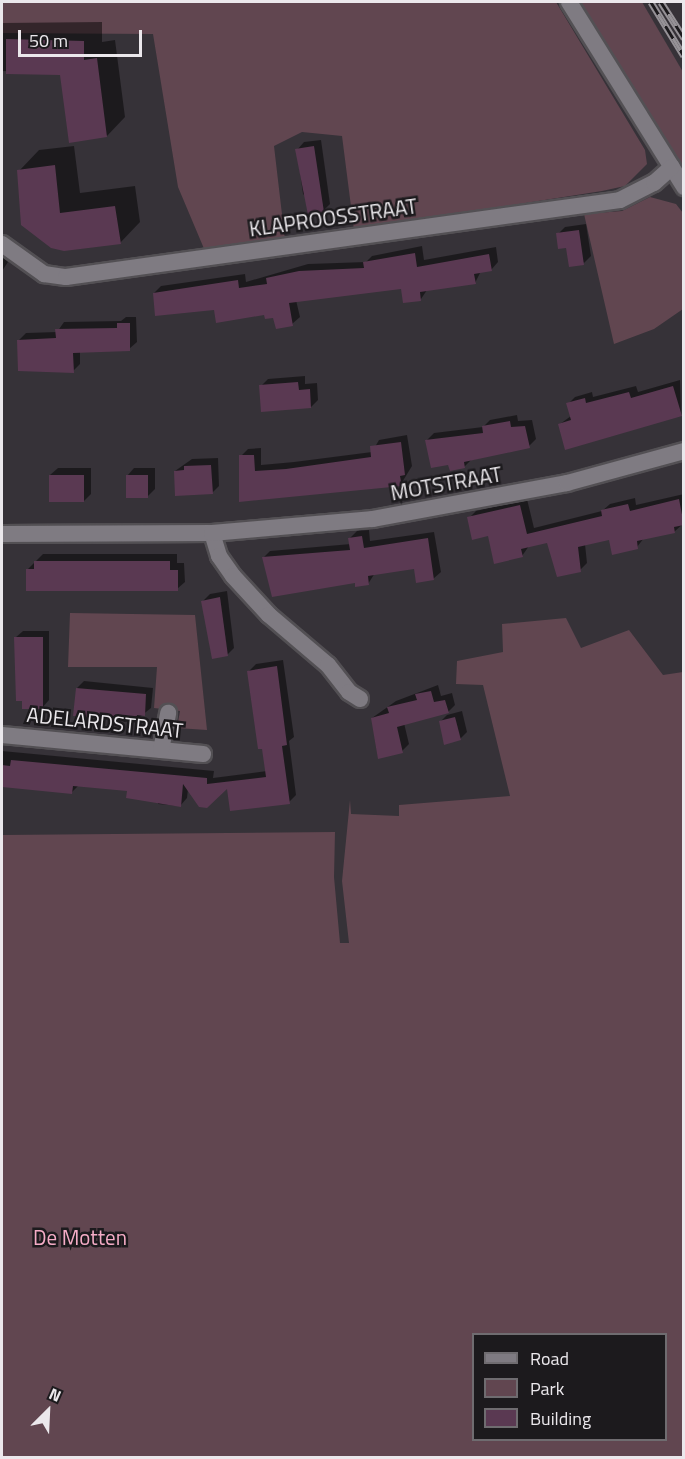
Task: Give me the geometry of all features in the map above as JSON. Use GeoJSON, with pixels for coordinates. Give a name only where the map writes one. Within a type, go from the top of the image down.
{"type":"FeatureCollection","features":[{"type":"Feature","properties":{"kind":"street"},"geometry":{"type":"LineString","coordinates":[[569,2],[684,187]]}},
{"type":"Feature","properties":{"kind":"street","name":"KLAPROOSSTRAAT"},"geometry":{"type":"LineString","coordinates":[[2,244],[44,274],[66,278],[620,200],[654,183],[672,167]]}},
{"type":"Feature","properties":{"kind":"street","name":"MOTSTRAAT"},"geometry":{"type":"LineString","coordinates":[[2,534],[212,532],[373,519],[454,507],[567,483],[684,451]]}},
{"type":"Feature","properties":{"kind":"street"},"geometry":{"type":"LineString","coordinates":[[212,532],[219,556],[233,576],[269,615],[328,665],[349,692],[360,699]]}},
{"type":"Feature","properties":{"kind":"street"},"geometry":{"type":"LineString","coordinates":[[161,750],[168,713]]}},
{"type":"Feature","properties":{"kind":"street","name":"ADELARDSTRAAT"},"geometry":{"type":"LineString","coordinates":[[2,735],[203,754]]}},
{"type":"Feature","properties":{"kind":"green space"},"geometry":{"type":"Polygon","coordinates":[[[2,2],[556,2],[645,150],[647,164],[625,186],[354,230],[342,136],[302,132],[274,146],[285,240],[205,251],[178,187],[153,34],[2,33],[2,2]]]}},
{"type":"Feature","properties":{"kind":"green space"},"geometry":{"type":"Polygon","coordinates":[[[580,2],[642,2],[683,72],[683,171],[580,2]]]}},
{"type":"Feature","properties":{"kind":"green space"},"geometry":{"type":"Polygon","coordinates":[[[650,197],[676,204],[683,213],[683,309],[654,329],[614,344],[584,214],[622,211],[650,197]]]}},
{"type":"Feature","properties":{"kind":"green space"},"geometry":{"type":"Polygon","coordinates":[[[70,613],[195,615],[207,730],[177,728],[180,711],[154,708],[157,667],[68,667],[70,613]]]}},
{"type":"Feature","properties":{"kind":"green space","name":"De Motten"},"geometry":{"type":"Polygon","coordinates":[[[566,618],[581,648],[629,630],[663,675],[683,672],[683,1457],[2,1457],[2,835],[335,832],[334,877],[340,943],[349,943],[342,881],[350,800],[351,814],[399,816],[399,805],[510,796],[483,685],[456,684],[457,661],[503,652],[502,624],[566,618]]]}},
{"type":"Feature","properties":{"kind":"building"},"geometry":{"type":"Polygon","coordinates":[[[6,39],[84,41],[84,60],[97,58],[107,137],[69,143],[60,75],[6,74],[6,39]]]}},
{"type":"Feature","properties":{"kind":"building"},"geometry":{"type":"Polygon","coordinates":[[[314,146],[324,212],[308,215],[295,149],[314,146]]]}},
{"type":"Feature","properties":{"kind":"building"},"geometry":{"type":"Polygon","coordinates":[[[55,165],[60,213],[115,206],[121,244],[64,251],[51,248],[21,225],[17,170],[55,165]]]}},
{"type":"Feature","properties":{"kind":"building"},"geometry":{"type":"Polygon","coordinates":[[[579,230],[584,265],[569,267],[566,248],[558,249],[556,233],[579,230]]]}},
{"type":"Feature","properties":{"kind":"building"},"geometry":{"type":"Polygon","coordinates":[[[415,253],[417,267],[489,254],[492,271],[474,274],[476,284],[420,292],[421,301],[403,303],[401,289],[289,303],[293,326],[276,329],[273,318],[265,319],[264,315],[216,323],[214,310],[155,316],[153,293],[238,280],[239,288],[267,284],[266,278],[299,271],[364,268],[363,262],[415,253]]]}},
{"type":"Feature","properties":{"kind":"building"},"geometry":{"type":"Polygon","coordinates":[[[117,323],[130,323],[130,351],[73,353],[74,373],[18,371],[17,340],[56,338],[55,329],[117,328],[117,323]]]}},
{"type":"Feature","properties":{"kind":"building"},"geometry":{"type":"Polygon","coordinates":[[[298,382],[299,390],[310,389],[311,408],[261,412],[259,385],[298,382]]]}},
{"type":"Feature","properties":{"kind":"building"},"geometry":{"type":"Polygon","coordinates":[[[673,386],[682,416],[565,450],[558,424],[571,420],[566,403],[585,398],[586,403],[629,392],[631,398],[673,386]]]}},
{"type":"Feature","properties":{"kind":"building"},"geometry":{"type":"Polygon","coordinates":[[[510,421],[511,427],[525,426],[530,448],[464,462],[465,468],[450,471],[448,465],[431,468],[425,440],[483,433],[482,426],[510,421]]]}},
{"type":"Feature","properties":{"kind":"building"},"geometry":{"type":"Polygon","coordinates":[[[401,442],[405,475],[400,476],[402,486],[239,502],[239,455],[254,455],[255,471],[286,469],[371,457],[370,446],[401,442]]]}},
{"type":"Feature","properties":{"kind":"building"},"geometry":{"type":"Polygon","coordinates":[[[211,465],[213,494],[175,496],[174,471],[184,470],[184,466],[211,465]]]}},
{"type":"Feature","properties":{"kind":"building"},"geometry":{"type":"Polygon","coordinates":[[[49,475],[84,475],[84,502],[49,502],[49,475]]]}},
{"type":"Feature","properties":{"kind":"building"},"geometry":{"type":"Polygon","coordinates":[[[126,475],[148,475],[148,498],[126,498],[126,475]]]}},
{"type":"Feature","properties":{"kind":"building"},"geometry":{"type":"Polygon","coordinates":[[[679,499],[684,525],[674,527],[675,533],[637,541],[638,549],[612,555],[609,540],[578,547],[581,572],[557,577],[547,543],[521,549],[523,557],[494,564],[488,536],[472,540],[467,517],[520,505],[527,534],[602,516],[601,510],[628,504],[630,511],[679,499]]]}},
{"type":"Feature","properties":{"kind":"building"},"geometry":{"type":"Polygon","coordinates":[[[362,536],[364,548],[428,538],[434,580],[416,583],[414,569],[368,576],[369,585],[355,587],[355,583],[272,597],[262,557],[350,550],[348,538],[362,536]]]}},
{"type":"Feature","properties":{"kind":"building"},"geometry":{"type":"Polygon","coordinates":[[[34,561],[170,561],[170,570],[178,570],[178,591],[26,591],[26,569],[34,569],[34,561]]]}},
{"type":"Feature","properties":{"kind":"building"},"geometry":{"type":"Polygon","coordinates":[[[220,597],[228,656],[212,659],[201,601],[220,597]]]}},
{"type":"Feature","properties":{"kind":"building"},"geometry":{"type":"Polygon","coordinates":[[[14,637],[43,637],[43,709],[22,709],[22,701],[16,701],[14,637]]]}},
{"type":"Feature","properties":{"kind":"building"},"geometry":{"type":"Polygon","coordinates":[[[277,666],[287,745],[282,746],[290,804],[230,811],[227,789],[207,808],[199,807],[183,784],[181,807],[126,798],[127,791],[73,786],[72,794],[2,787],[2,765],[10,766],[11,760],[207,778],[207,784],[266,777],[262,749],[258,749],[247,671],[277,666]]]}},
{"type":"Feature","properties":{"kind":"building"},"geometry":{"type":"Polygon","coordinates":[[[76,688],[146,694],[145,716],[137,715],[136,721],[73,716],[76,688]]]}},
{"type":"Feature","properties":{"kind":"building"},"geometry":{"type":"Polygon","coordinates":[[[431,691],[434,702],[445,700],[449,713],[397,727],[403,753],[378,759],[371,718],[389,713],[387,707],[417,700],[415,694],[431,691]]]}},
{"type":"Feature","properties":{"kind":"building"},"geometry":{"type":"Polygon","coordinates":[[[455,717],[461,740],[444,745],[439,721],[455,717]]]}},
{"type":"Feature","properties":{"kind":"railway"},"geometry":{"type":"LineString","coordinates":[[651,2],[684,56]]}},
{"type":"Feature","properties":{"kind":"railway"},"geometry":{"type":"LineString","coordinates":[[661,2],[684,38]]}}]}
